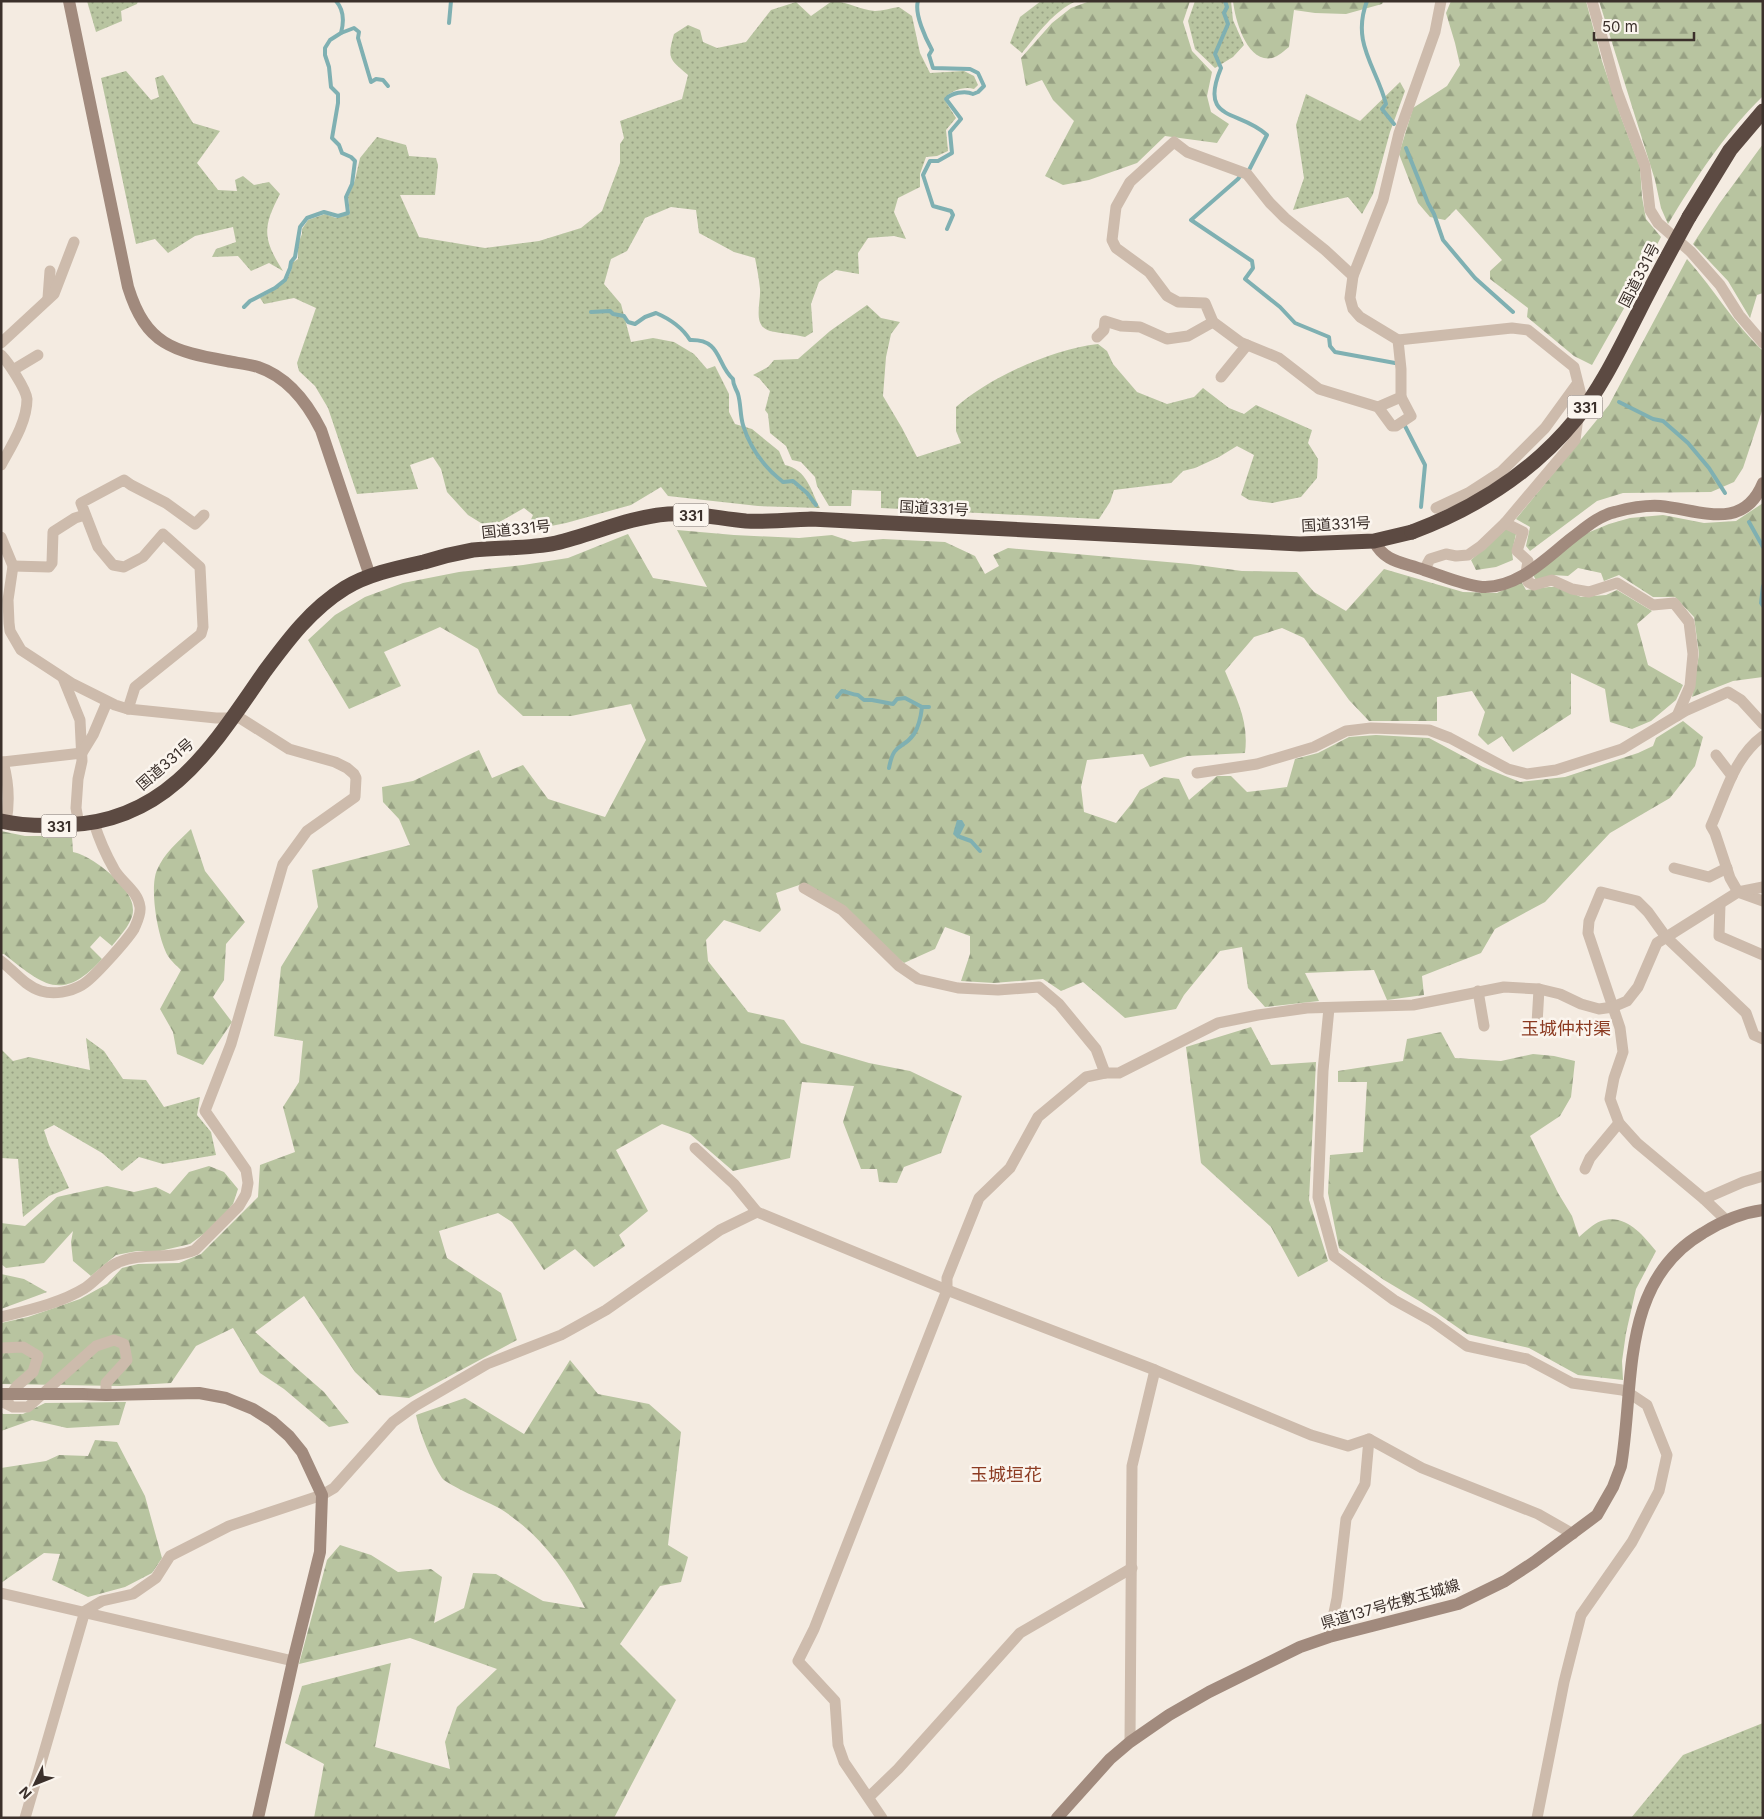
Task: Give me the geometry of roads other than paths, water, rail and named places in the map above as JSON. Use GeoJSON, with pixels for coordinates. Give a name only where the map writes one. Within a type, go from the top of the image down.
{"type":"FeatureCollection","features":[{"type":"Feature","properties":{"kind":"highway","name":"国道331号"},"geometry":{"type":"LineString","coordinates":[[4,821],[46,826],[87,824],[117,817],[144,805],[160,795],[216,742],[283,647],[302,623],[322,604],[345,588],[370,576],[465,552],[533,547],[559,542],[634,519],[670,514],[760,522],[811,519],[1300,544],[1374,541],[1412,532],[1462,511],[1509,483],[1531,466],[1576,419],[1614,361],[1689,217],[1730,150],[1763,111]]}},
{"type":"Feature","properties":{"kind":"main road"},"geometry":{"type":"LineString","coordinates":[[69,1],[128,287],[134,306],[148,327],[162,342],[178,350],[198,356],[258,367],[297,391],[312,411],[322,430],[370,576]]}},
{"type":"Feature","properties":{"kind":"main road"},"geometry":{"type":"LineString","coordinates":[[1374,541],[1384,556],[1460,582],[1483,587],[1499,584],[1526,573],[1591,523],[1612,512],[1659,506],[1724,515],[1745,508],[1759,493],[1763,483]]}},
{"type":"Feature","properties":{"kind":"main road","name":"県道137号佐敷玉城線"},"geometry":{"type":"LineString","coordinates":[[1057,1818],[1110,1759],[1130,1742],[1169,1715],[1209,1692],[1300,1647],[1330,1637],[1458,1604],[1505,1581],[1597,1515],[1613,1487],[1621,1466],[1636,1328],[1645,1300],[1663,1268],[1675,1253],[1695,1237],[1725,1219],[1763,1210]]}},
{"type":"Feature","properties":{"kind":"main road"},"geometry":{"type":"LineString","coordinates":[[1,1394],[106,1395],[199,1393],[226,1398],[253,1409],[272,1420],[302,1452],[322,1495],[320,1552],[293,1660],[258,1818]]}},
{"type":"Feature","properties":{"kind":"street"},"geometry":{"type":"LineString","coordinates":[[1424,570],[1430,559],[1446,554],[1456,556],[1468,555],[1481,546],[1505,523],[1575,440],[1581,395],[1574,366],[1528,330],[1512,328],[1398,340],[1371,325],[1353,309],[1350,298],[1353,276],[1383,200],[1399,133],[1435,32],[1441,1]]}},
{"type":"Feature","properties":{"kind":"street"},"geometry":{"type":"LineString","coordinates":[[1592,1],[1617,91],[1644,166],[1650,210],[1658,223],[1692,252],[1720,285],[1739,315],[1763,343]]}},
{"type":"Feature","properties":{"kind":"street"},"geometry":{"type":"LineString","coordinates":[[1353,276],[1325,250],[1285,218],[1270,203],[1247,174],[1188,152],[1174,142],[1130,182],[1116,208],[1112,240],[1116,248],[1149,272],[1167,296],[1178,302],[1205,303],[1213,322],[1240,342],[1279,358],[1319,389],[1378,407],[1392,426],[1396,426],[1411,416],[1401,397],[1398,340]]}},
{"type":"Feature","properties":{"kind":"street"},"geometry":{"type":"LineString","coordinates":[[1,343],[54,294],[74,242]]}},
{"type":"Feature","properties":{"kind":"street"},"geometry":{"type":"LineString","coordinates":[[48,299],[50,271]]}},
{"type":"Feature","properties":{"kind":"street"},"geometry":{"type":"LineString","coordinates":[[1097,337],[1104,330],[1105,321],[1121,326],[1140,327],[1167,339],[1188,336],[1213,322]]}},
{"type":"Feature","properties":{"kind":"street"},"geometry":{"type":"LineString","coordinates":[[1221,377],[1247,345]]}},
{"type":"Feature","properties":{"kind":"street"},"geometry":{"type":"LineString","coordinates":[[1,355],[12,370],[27,398],[22,425],[1,465]]}},
{"type":"Feature","properties":{"kind":"street"},"geometry":{"type":"LineString","coordinates":[[12,370],[38,355]]}},
{"type":"Feature","properties":{"kind":"street"},"geometry":{"type":"LineString","coordinates":[[1436,508],[1468,493],[1502,471],[1545,428],[1577,384]]}},
{"type":"Feature","properties":{"kind":"street"},"geometry":{"type":"LineString","coordinates":[[1378,407],[1401,397]]}},
{"type":"Feature","properties":{"kind":"street"},"geometry":{"type":"LineString","coordinates":[[128,710],[135,687],[201,634],[203,626],[200,566],[163,534],[143,557],[124,567],[113,564],[98,547],[82,503],[124,480],[166,503],[195,524],[204,516]]}},
{"type":"Feature","properties":{"kind":"street"},"geometry":{"type":"LineString","coordinates":[[13,566],[49,567],[52,563],[53,532],[75,518],[85,515]]}},
{"type":"Feature","properties":{"kind":"street"},"geometry":{"type":"LineString","coordinates":[[1505,523],[1523,532],[1517,551],[1528,561],[1526,573],[1528,582],[1534,585],[1552,580],[1572,589],[1589,592],[1617,583],[1653,605],[1674,604],[1689,622],[1693,654],[1690,686],[1677,716]]}},
{"type":"Feature","properties":{"kind":"street"},"geometry":{"type":"LineString","coordinates":[[1,537],[13,566],[5,622],[22,650],[63,678],[107,702],[128,710],[216,718],[240,718],[289,748],[335,762],[354,774],[356,778],[355,797],[307,831],[283,864],[231,1044],[205,1111],[246,1170],[246,1194],[239,1206],[195,1250],[162,1257],[124,1260],[116,1263],[86,1287],[62,1299],[1,1317]]}},
{"type":"Feature","properties":{"kind":"street"},"geometry":{"type":"LineString","coordinates":[[1,961],[29,985],[41,991],[70,991],[91,978],[133,930],[139,918],[140,906],[135,895],[115,870],[97,833],[87,824],[76,808],[82,753],[80,720],[63,678]]}},
{"type":"Feature","properties":{"kind":"street"},"geometry":{"type":"LineString","coordinates":[[1197,773],[1257,764],[1314,747],[1346,731],[1371,728],[1429,730],[1450,738],[1508,770],[1527,774],[1556,770],[1622,749],[1677,716],[1728,692],[1741,700],[1763,724]]}},
{"type":"Feature","properties":{"kind":"street"},"geometry":{"type":"LineString","coordinates":[[82,753],[93,735],[107,702]]}},
{"type":"Feature","properties":{"kind":"street"},"geometry":{"type":"LineString","coordinates":[[1763,736],[1754,743],[1734,770],[1711,826],[1730,878],[1738,892],[1763,901]]}},
{"type":"Feature","properties":{"kind":"street"},"geometry":{"type":"LineString","coordinates":[[4,821],[10,800],[7,775],[2,762],[82,753]]}},
{"type":"Feature","properties":{"kind":"street"},"geometry":{"type":"LineString","coordinates":[[1716,755],[1732,776]]}},
{"type":"Feature","properties":{"kind":"street"},"geometry":{"type":"LineString","coordinates":[[1674,868],[1708,876],[1727,868]]}},
{"type":"Feature","properties":{"kind":"street"},"geometry":{"type":"LineString","coordinates":[[882,1818],[844,1762],[838,1745],[835,1701],[798,1661],[829,1590],[947,1290],[947,1278],[979,1198],[1010,1168],[1038,1117],[1086,1077],[1105,1073],[1119,1073],[1218,1023],[1258,1015],[1307,1008],[1413,1005],[1504,987],[1539,989],[1560,994],[1581,1004],[1599,1009],[1613,1007],[1627,1001],[1638,987],[1657,944],[1738,892],[1763,886]]}},
{"type":"Feature","properties":{"kind":"street"},"geometry":{"type":"LineString","coordinates":[[804,888],[842,910],[899,966],[918,979],[958,988],[998,990],[1038,987],[1059,1004],[1096,1049],[1105,1073]]}},
{"type":"Feature","properties":{"kind":"street"},"geometry":{"type":"LineString","coordinates":[[1725,1219],[1704,1199],[1636,1143],[1619,1123],[1610,1099],[1614,1078],[1623,1052],[1620,1028],[1588,933],[1589,921],[1601,892],[1637,900],[1666,937],[1746,1013],[1754,1035],[1763,1039]]}},
{"type":"Feature","properties":{"kind":"street"},"geometry":{"type":"LineString","coordinates":[[1720,904],[1719,936],[1763,955]]}},
{"type":"Feature","properties":{"kind":"street"},"geometry":{"type":"LineString","coordinates":[[1537,1024],[1539,989]]}},
{"type":"Feature","properties":{"kind":"street"},"geometry":{"type":"LineString","coordinates":[[1478,991],[1484,1026]]}},
{"type":"Feature","properties":{"kind":"street"},"geometry":{"type":"LineString","coordinates":[[1330,1008],[1323,1071],[1318,1197],[1334,1256],[1394,1300],[1432,1321],[1467,1346],[1527,1359],[1572,1383],[1622,1390],[1628,1393],[1647,1405],[1667,1455],[1659,1491],[1632,1542],[1581,1615],[1564,1682],[1537,1818]]}},
{"type":"Feature","properties":{"kind":"street"},"geometry":{"type":"LineString","coordinates":[[1585,1169],[1590,1158],[1619,1123]]}},
{"type":"Feature","properties":{"kind":"street"},"geometry":{"type":"LineString","coordinates":[[695,1148],[734,1184],[756,1212],[947,1290],[1155,1370],[1311,1435],[1348,1446],[1369,1439],[1422,1468],[1538,1514],[1573,1534]]}},
{"type":"Feature","properties":{"kind":"street"},"geometry":{"type":"LineString","coordinates":[[1704,1199],[1743,1182],[1763,1176]]}},
{"type":"Feature","properties":{"kind":"street"},"geometry":{"type":"LineString","coordinates":[[26,1818],[85,1611],[102,1601],[133,1594],[156,1578],[170,1556],[229,1526],[322,1495],[334,1488],[393,1422],[415,1406],[487,1364],[561,1336],[606,1310],[720,1230],[756,1212]]}},
{"type":"Feature","properties":{"kind":"street"},"geometry":{"type":"LineString","coordinates":[[1,1348],[23,1348],[38,1356],[33,1372],[17,1386],[4,1403],[13,1407],[28,1407],[96,1346],[114,1340],[124,1344],[127,1360],[106,1383],[106,1395]]}},
{"type":"Feature","properties":{"kind":"street"},"geometry":{"type":"LineString","coordinates":[[1130,1742],[1132,1466],[1155,1370]]}},
{"type":"Feature","properties":{"kind":"street"},"geometry":{"type":"LineString","coordinates":[[1330,1637],[1337,1598],[1346,1518],[1365,1484],[1369,1439]]}},
{"type":"Feature","properties":{"kind":"street"},"geometry":{"type":"LineString","coordinates":[[869,1797],[898,1769],[1020,1633],[1132,1568]]}},
{"type":"Feature","properties":{"kind":"street"},"geometry":{"type":"LineString","coordinates":[[1,1593],[293,1660]]}},
{"type":"Feature","properties":{"kind":"water"},"geometry":{"type":"Polygon","coordinates":[[[957,820],[962,820],[965,825],[958,839],[953,834],[957,820]]]}},
{"type":"Feature","properties":{"kind":"waterway"},"geometry":{"type":"LineString","coordinates":[[244,307],[250,301],[275,288],[285,280],[291,262],[295,257],[300,227],[307,218],[324,212],[338,216],[348,213],[346,197],[352,184],[355,161],[342,153],[339,145],[332,138],[338,94],[331,87],[329,67],[325,55],[325,48],[330,40],[341,33],[342,29],[342,12],[336,1]]}},
{"type":"Feature","properties":{"kind":"waterway"},"geometry":{"type":"LineString","coordinates":[[449,23],[451,1]]}},
{"type":"Feature","properties":{"kind":"waterway"},"geometry":{"type":"LineString","coordinates":[[918,1],[919,19],[932,50],[929,55],[933,68],[970,69],[978,73],[984,86],[973,94],[966,92],[958,93],[946,99],[961,119],[950,132],[952,153],[938,161],[930,161],[923,175],[933,206],[951,211],[953,215],[947,229]]}},
{"type":"Feature","properties":{"kind":"waterway"},"geometry":{"type":"LineString","coordinates":[[1225,1],[1227,7],[1224,13],[1228,24],[1215,54],[1221,68],[1215,86],[1215,98],[1218,107],[1225,112],[1256,127],[1267,135],[1247,174]]}},
{"type":"Feature","properties":{"kind":"waterway"},"geometry":{"type":"LineString","coordinates":[[1367,1],[1363,16],[1363,42],[1386,104],[1382,109],[1394,124]]}},
{"type":"Feature","properties":{"kind":"waterway"},"geometry":{"type":"LineString","coordinates":[[341,33],[354,28],[359,32],[358,38],[371,82],[376,79],[383,80],[388,86]]}},
{"type":"Feature","properties":{"kind":"waterway"},"geometry":{"type":"LineString","coordinates":[[1406,148],[1443,240],[1475,278],[1513,312]]}},
{"type":"Feature","properties":{"kind":"waterway"},"geometry":{"type":"LineString","coordinates":[[1241,175],[1191,220],[1252,261],[1253,268],[1245,279],[1280,307],[1295,323],[1329,337],[1330,346],[1335,352],[1395,363]]}},
{"type":"Feature","properties":{"kind":"waterway"},"geometry":{"type":"LineString","coordinates":[[591,312],[610,311],[613,314],[624,316],[628,322],[635,324],[645,317],[656,313],[675,324],[690,340],[700,341],[713,348],[733,379],[739,398],[743,425],[758,456],[783,482],[793,481],[807,493],[816,505]]}},
{"type":"Feature","properties":{"kind":"waterway"},"geometry":{"type":"LineString","coordinates":[[1619,402],[1653,419],[1663,421],[1688,443],[1709,468],[1725,493]]}},
{"type":"Feature","properties":{"kind":"waterway"},"geometry":{"type":"LineString","coordinates":[[1405,426],[1425,465],[1421,507]]}},
{"type":"Feature","properties":{"kind":"waterway"},"geometry":{"type":"LineString","coordinates":[[1749,522],[1763,547]]}},
{"type":"Feature","properties":{"kind":"waterway"},"geometry":{"type":"LineString","coordinates":[[1763,586],[1761,603],[1763,606]]}},
{"type":"Feature","properties":{"kind":"waterway"},"geometry":{"type":"LineString","coordinates":[[837,697],[842,691],[858,695],[864,700],[893,704],[897,699],[905,698],[922,707]]}},
{"type":"Feature","properties":{"kind":"waterway"},"geometry":{"type":"LineString","coordinates":[[889,768],[893,754],[916,731],[922,707],[929,707]]}},
{"type":"Feature","properties":{"kind":"waterway"},"geometry":{"type":"LineString","coordinates":[[960,837],[971,841],[980,851]]}},
{"type":"Feature","properties":{"kind":"district","name":"玉城仲村渠"},"geometry":{"type":"Point","coordinates":[1566,1028]}},
{"type":"Feature","properties":{"kind":"district","name":"玉城垣花"},"geometry":{"type":"Point","coordinates":[1006,1474]}}]}
